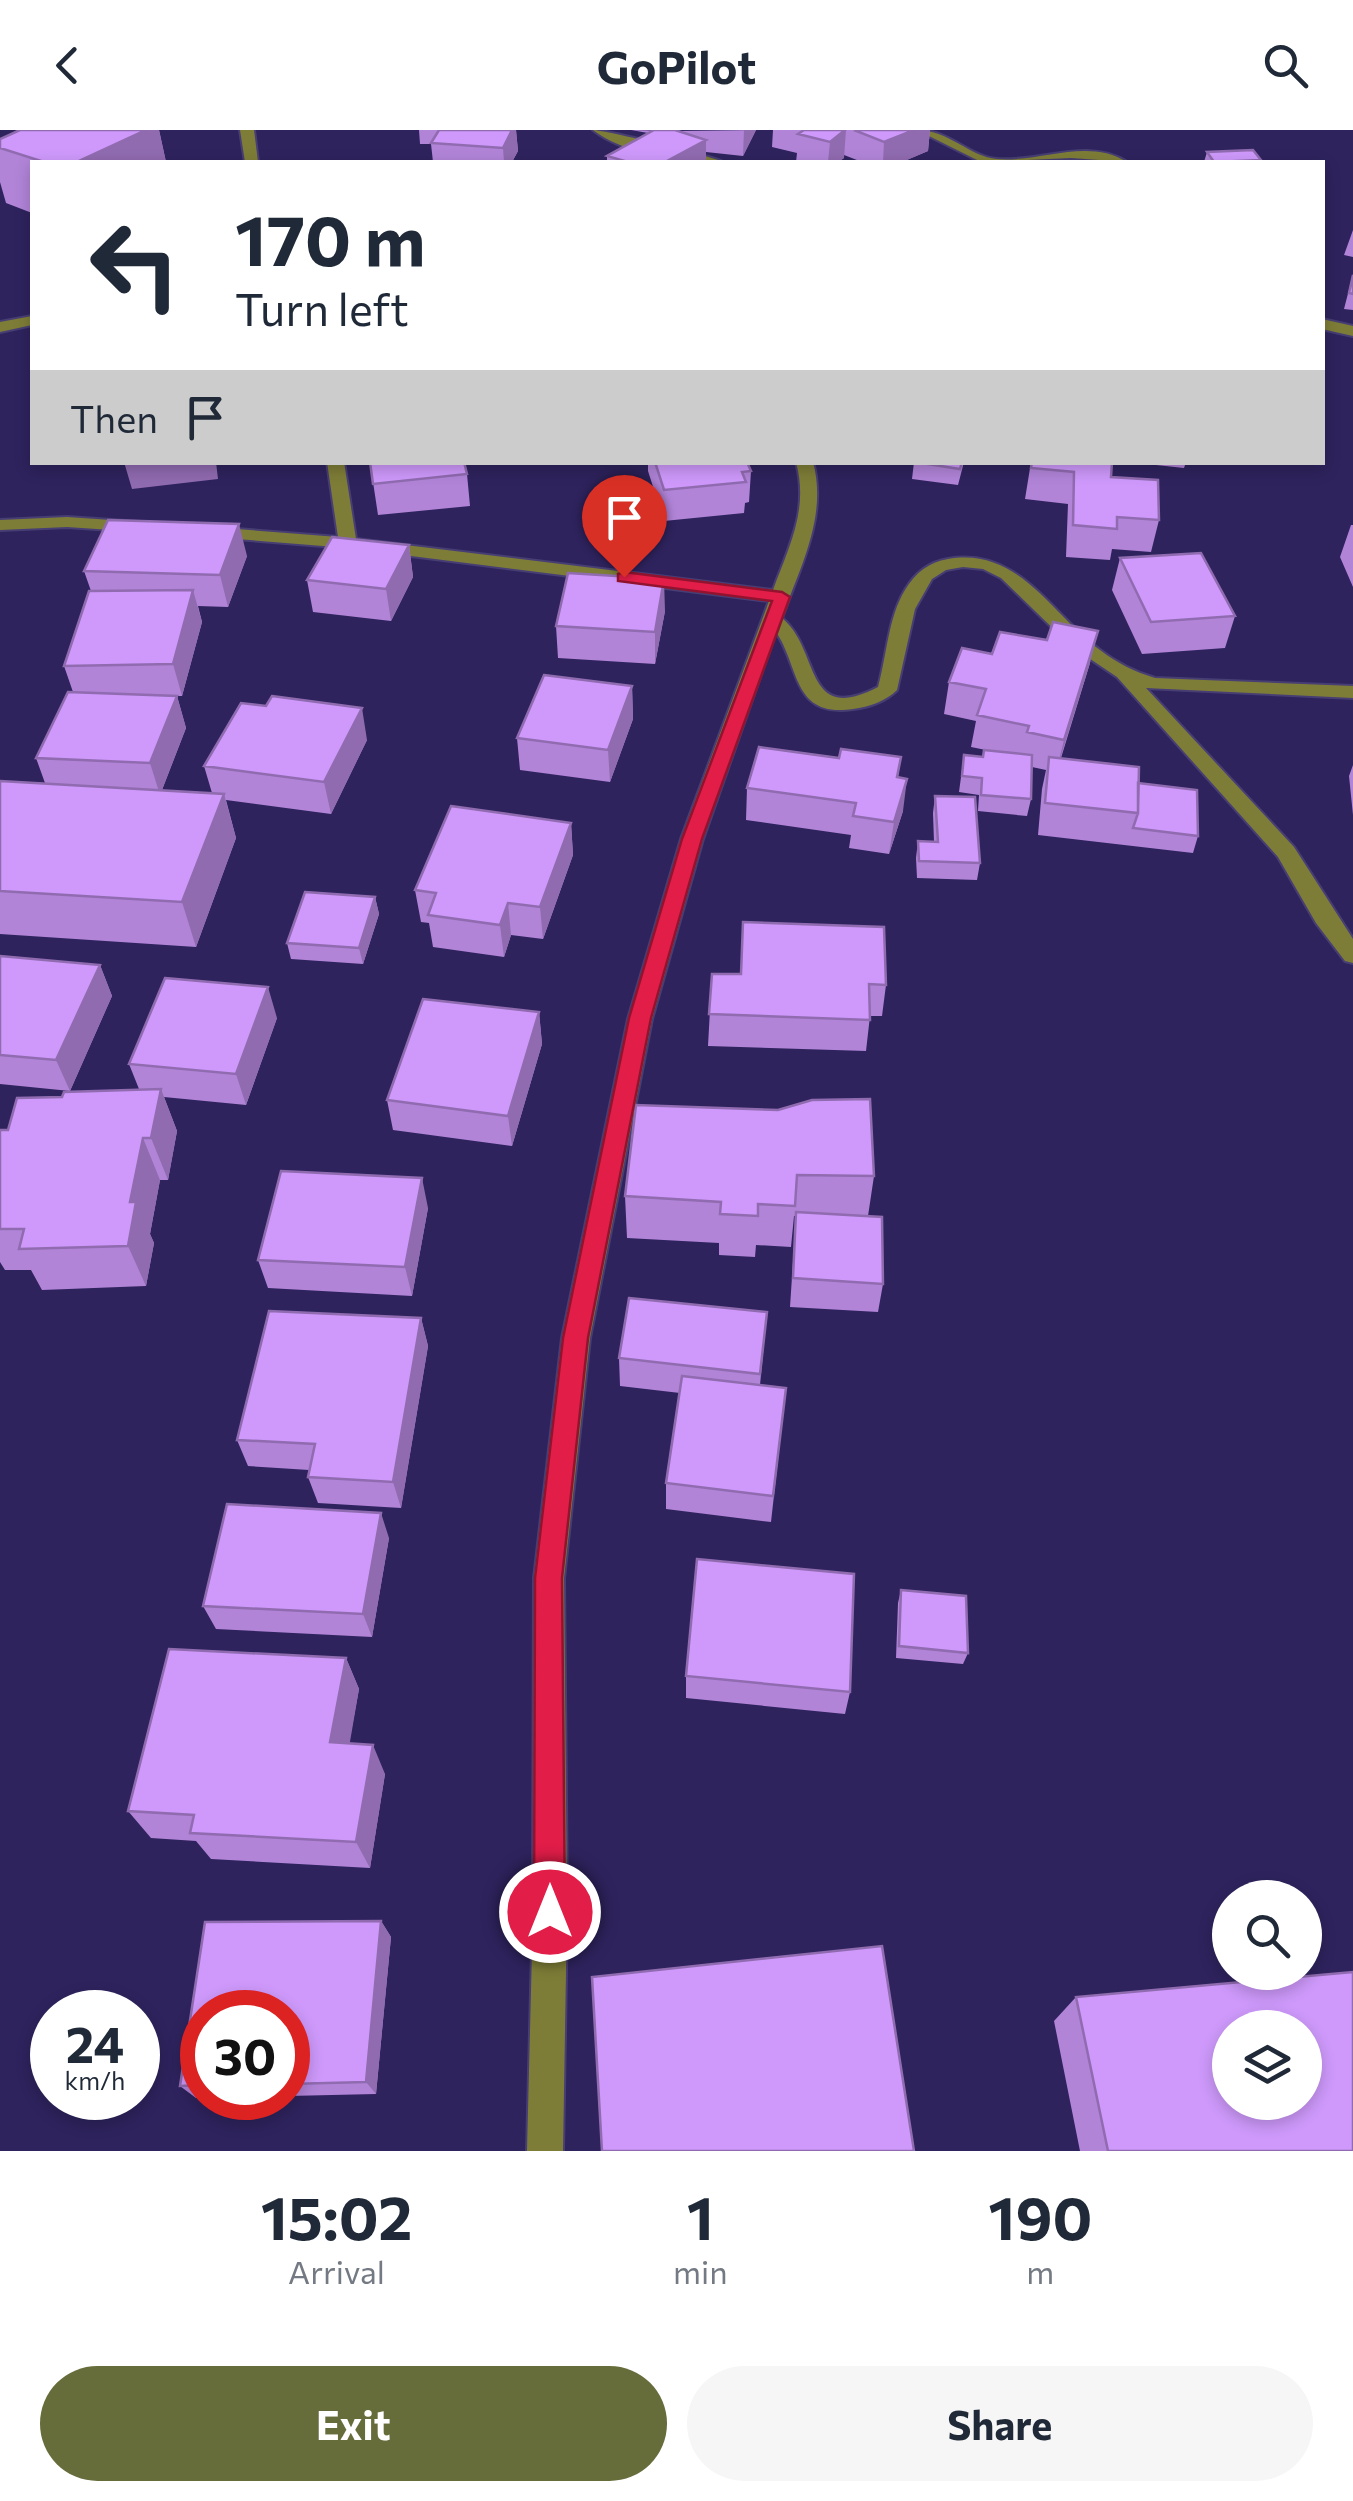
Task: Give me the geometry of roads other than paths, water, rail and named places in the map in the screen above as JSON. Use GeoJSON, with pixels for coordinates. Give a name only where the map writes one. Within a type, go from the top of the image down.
{"type":"FeatureCollection","features":[{"type":"Feature","properties":{"kind":"street"},"geometry":{"type":"LineString","coordinates":[[247,130],[252,160]]}},
{"type":"Feature","properties":{"kind":"street"},"geometry":{"type":"LineString","coordinates":[[600,130],[629,144],[704,160]]}},
{"type":"Feature","properties":{"kind":"street"},"geometry":{"type":"LineString","coordinates":[[924,130],[987,160]]}},
{"type":"Feature","properties":{"kind":"street"},"geometry":{"type":"LineString","coordinates":[[1018,160],[1071,154],[1108,160]]}},
{"type":"Feature","properties":{"kind":"street"},"geometry":{"type":"LineString","coordinates":[[0,327],[30,321]]}},
{"type":"Feature","properties":{"kind":"street"},"geometry":{"type":"LineString","coordinates":[[1325,325],[1353,331]]}},
{"type":"Feature","properties":{"kind":"street"},"geometry":{"type":"LineString","coordinates":[[335,465],[348,543]]}},
{"type":"Feature","properties":{"kind":"street"},"geometry":{"type":"LineString","coordinates":[[546,2151],[549,1578],[576,1338],[640,1018],[692,839],[810,513],[811,488],[805,465]]}},
{"type":"Feature","properties":{"kind":"street"},"geometry":{"type":"LineString","coordinates":[[0,525],[67,522],[160,528]]}},
{"type":"Feature","properties":{"kind":"street"},"geometry":{"type":"LineString","coordinates":[[198,532],[348,543],[778,609]]}},
{"type":"Feature","properties":{"kind":"street"},"geometry":{"type":"LineString","coordinates":[[778,609],[793,638],[808,690],[822,701],[850,705],[887,690],[905,607],[918,581],[934,568],[954,562],[998,566],[1103,664],[1126,678],[1286,852],[1353,955]]}},
{"type":"Feature","properties":{"kind":"street"},"geometry":{"type":"LineString","coordinates":[[1126,678],[1154,684],[1353,692]]}}]}
